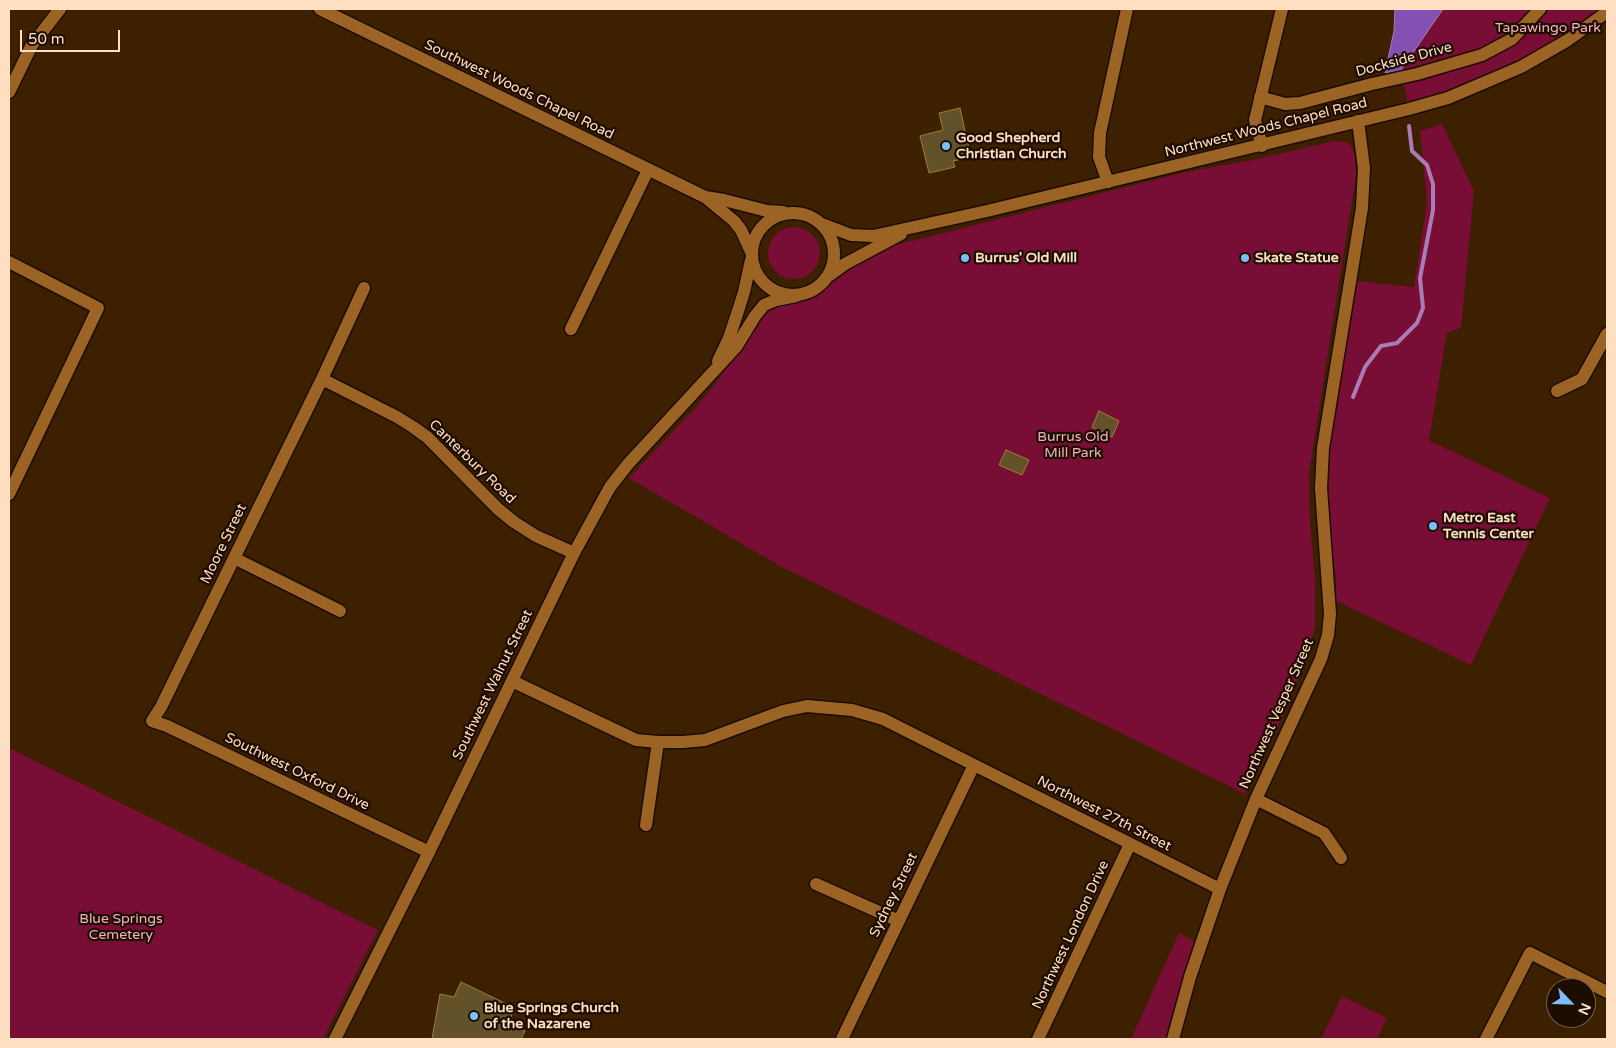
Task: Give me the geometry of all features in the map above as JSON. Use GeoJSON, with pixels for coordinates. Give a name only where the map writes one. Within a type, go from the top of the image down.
{"type":"FeatureCollection","features":[{"type":"Feature","properties":{"kind":"street"},"geometry":{"type":"LineString","coordinates":[[9,92],[32,45],[60,9]]}},
{"type":"Feature","properties":{"kind":"street","name":"Southwest Woods Chapel Road"},"geometry":{"type":"LineString","coordinates":[[320,9],[705,197],[734,221],[741,230],[751,257]]}},
{"type":"Feature","properties":{"kind":"street"},"geometry":{"type":"LineString","coordinates":[[1108,182],[1099,157],[1100,133],[1127,9]]}},
{"type":"Feature","properties":{"kind":"street"},"geometry":{"type":"LineString","coordinates":[[1262,146],[1255,120],[1282,9]]}},
{"type":"Feature","properties":{"kind":"street","name":"Dockside Drive"},"geometry":{"type":"LineString","coordinates":[[1260,98],[1285,104],[1300,103],[1417,74],[1482,55],[1512,39],[1540,9]]}},
{"type":"Feature","properties":{"kind":"street","name":"Northwest Woods Chapel Road"},"geometry":{"type":"LineString","coordinates":[[822,224],[840,232],[873,236],[1262,146],[1408,109],[1448,98],[1528,63],[1568,40],[1606,12]]}},
{"type":"Feature","properties":{"kind":"street","name":"Northwest Vesper Street"},"geometry":{"type":"LineString","coordinates":[[1173,1039],[1190,977],[1220,889],[1256,799],[1321,660],[1328,635],[1330,614],[1321,488],[1323,448],[1362,208],[1364,168],[1358,121]]}},
{"type":"Feature","properties":{"kind":"street"},"geometry":{"type":"LineString","coordinates":[[571,329],[648,170]]}},
{"type":"Feature","properties":{"kind":"street","name":"Southwest Woods Chapel Road"},"geometry":{"type":"LineString","coordinates":[[705,197],[767,211],[798,212]]}},
{"type":"Feature","properties":{"kind":"street"},"geometry":{"type":"LineString","coordinates":[[798,212],[811,216],[822,224],[830,235],[835,248],[834,262],[830,275],[821,285],[810,292],[796,296],[783,295],[770,289],[760,280],[751,257],[754,240],[761,228],[771,219],[784,213],[798,212]]}},
{"type":"Feature","properties":{"kind":"street","name":"Northwest Woods Chapel Road"},"geometry":{"type":"LineString","coordinates":[[830,275],[846,264],[914,227]]}},
{"type":"Feature","properties":{"kind":"street","name":"Southwest Walnut Street"},"geometry":{"type":"LineString","coordinates":[[715,368],[729,338],[738,311],[751,257]]}},
{"type":"Feature","properties":{"kind":"street"},"geometry":{"type":"LineString","coordinates":[[9,262],[98,308],[9,494]]}},
{"type":"Feature","properties":{"kind":"street","name":"Moore Street"},"geometry":{"type":"LineString","coordinates":[[152,720],[162,707],[322,379],[364,288]]}},
{"type":"Feature","properties":{"kind":"street","name":"Southwest Walnut Street"},"geometry":{"type":"LineString","coordinates":[[335,1039],[429,852],[574,553],[610,487],[628,464],[736,347],[755,316],[764,306],[776,300],[796,296]]}},
{"type":"Feature","properties":{"kind":"street"},"geometry":{"type":"LineString","coordinates":[[1557,391],[1582,379],[1607,334]]}},
{"type":"Feature","properties":{"kind":"street","name":"Canterbury Road"},"geometry":{"type":"LineString","coordinates":[[322,379],[413,427],[427,437],[498,509],[514,522],[536,536],[574,553]]}},
{"type":"Feature","properties":{"kind":"street"},"geometry":{"type":"LineString","coordinates":[[234,558],[340,611]]}},
{"type":"Feature","properties":{"kind":"street","name":"Northwest 27th Street"},"geometry":{"type":"LineString","coordinates":[[512,681],[636,740],[658,742],[705,740],[783,711],[807,706],[852,710],[883,719],[1220,889]]}},
{"type":"Feature","properties":{"kind":"street","name":"Southwest Oxford Drive"},"geometry":{"type":"LineString","coordinates":[[152,720],[429,852]]}},
{"type":"Feature","properties":{"kind":"street"},"geometry":{"type":"LineString","coordinates":[[646,825],[658,742]]}},
{"type":"Feature","properties":{"kind":"street","name":"Sydney Street"},"geometry":{"type":"LineString","coordinates":[[842,1039],[974,765]]}},
{"type":"Feature","properties":{"kind":"street"},"geometry":{"type":"LineString","coordinates":[[1256,799],[1324,833],[1341,858]]}},
{"type":"Feature","properties":{"kind":"street","name":"Northwest London Drive"},"geometry":{"type":"LineString","coordinates":[[1038,1039],[1130,844]]}},
{"type":"Feature","properties":{"kind":"street"},"geometry":{"type":"LineString","coordinates":[[816,884],[899,920]]}},
{"type":"Feature","properties":{"kind":"street"},"geometry":{"type":"LineString","coordinates":[[1486,1039],[1530,953],[1607,992]]}},
{"type":"Feature","properties":{"kind":"green space","name":"Tapawingo Park"},"geometry":{"type":"Polygon","coordinates":[[[1443,9],[1607,9],[1568,40],[1409,109],[1401,70],[1443,9]]]}},
{"type":"Feature","properties":{"kind":"green space","name":"Metro East Tennis Center"},"geometry":{"type":"Polygon","coordinates":[[[1442,124],[1474,191],[1461,328],[1447,333],[1429,440],[1550,498],[1471,665],[1336,601],[1336,578],[1331,549],[1328,502],[1328,450],[1357,281],[1414,287],[1427,203],[1420,131],[1442,124]]]}},
{"type":"Feature","properties":{"kind":"green space","name":"Burrus Old Mill Park"},"geometry":{"type":"Polygon","coordinates":[[[1334,141],[1346,142],[1351,146],[1355,154],[1356,175],[1309,473],[1310,523],[1315,578],[1315,627],[1307,657],[1299,677],[1277,729],[1245,794],[780,566],[629,478],[697,406],[719,379],[762,315],[774,308],[795,302],[820,291],[843,271],[879,250],[1186,172],[1257,159],[1334,141]]]}},
{"type":"Feature","properties":{"kind":"green space"},"geometry":{"type":"Polygon","coordinates":[[[789,227],[799,227],[813,234],[820,248],[820,258],[813,272],[799,279],[789,279],[779,275],[772,268],[768,258],[768,248],[772,238],[779,231],[789,227]]]}},
{"type":"Feature","properties":{"kind":"green space","name":"Blue Springs Cemetery"},"geometry":{"type":"Polygon","coordinates":[[[9,748],[378,930],[323,1039],[9,1039],[9,748]]]}},
{"type":"Feature","properties":{"kind":"green space"},"geometry":{"type":"Polygon","coordinates":[[[1179,933],[1194,941],[1165,1039],[1131,1039],[1179,933]]]}},
{"type":"Feature","properties":{"kind":"green space"},"geometry":{"type":"Polygon","coordinates":[[[1342,996],[1387,1018],[1377,1039],[1321,1039],[1342,996]]]}},
{"type":"Feature","properties":{"kind":"shaded area"},"geometry":{"type":"Polygon","coordinates":[[[1395,9],[1443,9],[1401,70],[1385,73],[1394,31],[1395,9]]]}},
{"type":"Feature","properties":{"kind":"building","name":"Good Shepherd Christian Church"},"geometry":{"type":"Polygon","coordinates":[[[960,108],[971,157],[953,161],[955,167],[929,173],[920,136],[943,130],[939,113],[960,108]]]}},
{"type":"Feature","properties":{"kind":"building"},"geometry":{"type":"Polygon","coordinates":[[[1099,411],[1119,421],[1112,437],[1092,427],[1099,411]]]}},
{"type":"Feature","properties":{"kind":"building"},"geometry":{"type":"Polygon","coordinates":[[[1006,450],[1029,460],[1022,475],[999,465],[1006,450]]]}},
{"type":"Feature","properties":{"kind":"building","name":"Blue Springs Church of the Nazarene"},"geometry":{"type":"Polygon","coordinates":[[[461,982],[515,1008],[508,1023],[525,1031],[521,1039],[432,1039],[440,994],[454,997],[461,982]]]}},
{"type":"Feature","properties":{"kind":"waterway"},"geometry":{"type":"LineString","coordinates":[[1353,397],[1365,367],[1381,346],[1397,343],[1417,323],[1423,308],[1420,278],[1433,210],[1433,184],[1427,165],[1412,151],[1409,126]]}},
{"type":"Feature","properties":{"kind":"place","name":"Good Shepherd Christian Church"},"geometry":{"type":"Point","coordinates":[946,146]}},
{"type":"Feature","properties":{"kind":"place","name":"Burrus' Old Mill"},"geometry":{"type":"Point","coordinates":[965,258]}},
{"type":"Feature","properties":{"kind":"place","name":"Skate Statue"},"geometry":{"type":"Point","coordinates":[1245,258]}},
{"type":"Feature","properties":{"kind":"place","name":"Metro East Tennis Center"},"geometry":{"type":"Point","coordinates":[1433,526]}},
{"type":"Feature","properties":{"kind":"place","name":"Blue Springs Church of the Nazarene"},"geometry":{"type":"Point","coordinates":[474,1016]}}]}
